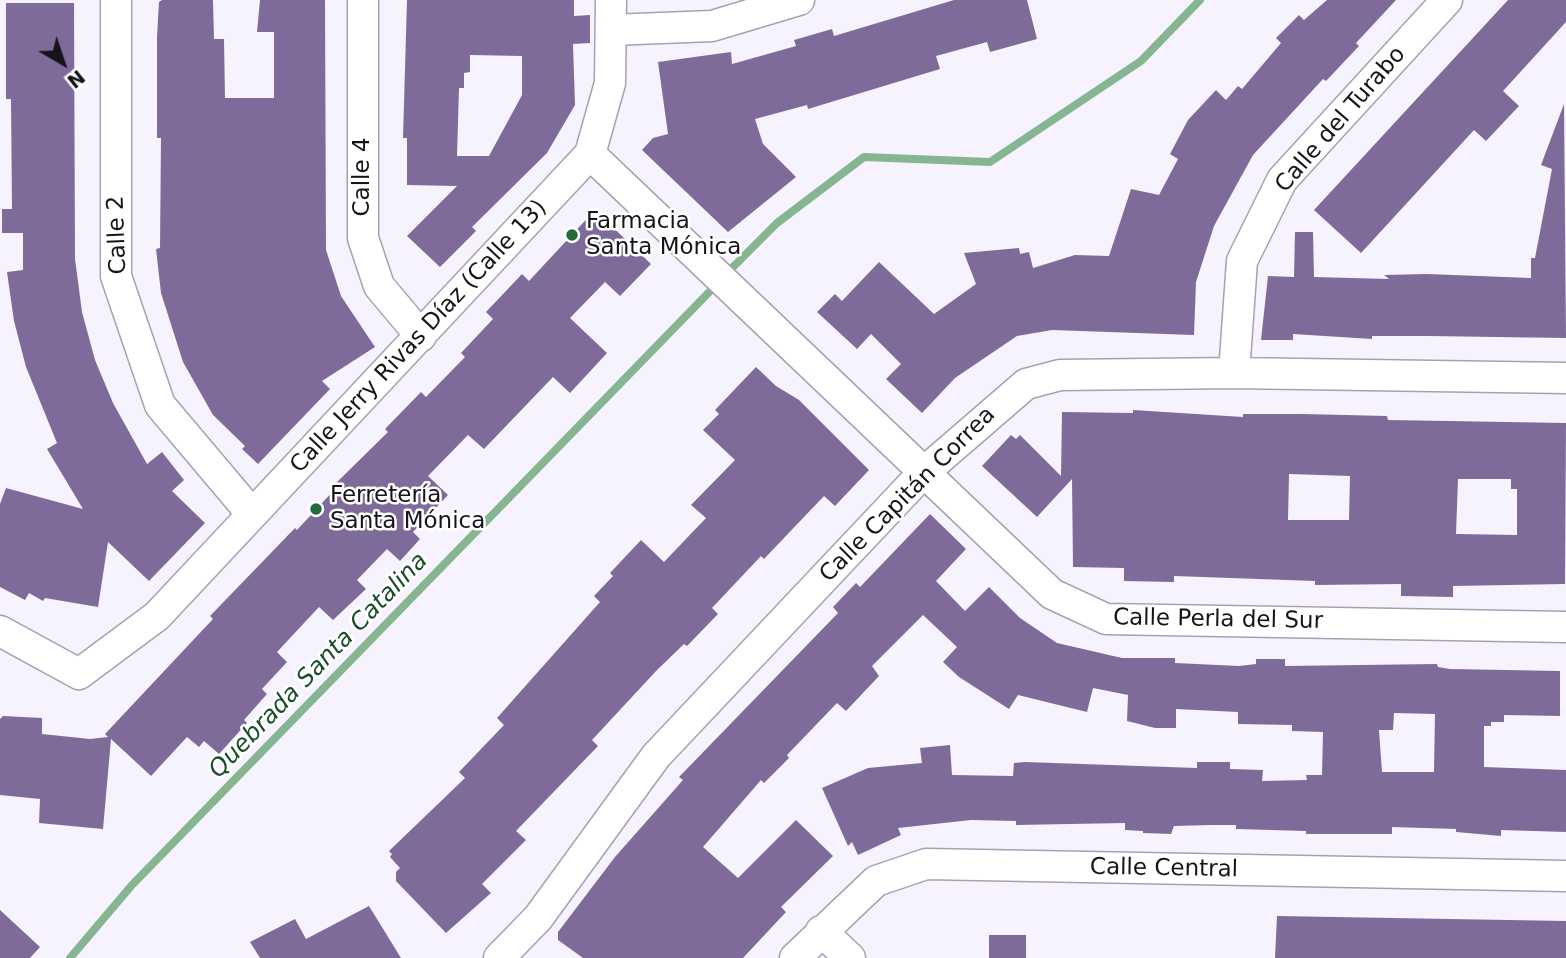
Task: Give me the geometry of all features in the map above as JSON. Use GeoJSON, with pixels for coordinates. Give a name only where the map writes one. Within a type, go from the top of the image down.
{"type":"FeatureCollection","features":[{"type":"Feature","properties":{"kind":"street","name":"Calle 2"},"geometry":{"type":"LineString","coordinates":[[116,0],[116,276],[160,405],[252,514]]}},
{"type":"Feature","properties":{"kind":"street","name":"Calle 4"},"geometry":{"type":"LineString","coordinates":[[363,0],[363,238],[379,286],[421,336]]}},
{"type":"Feature","properties":{"kind":"street","name":"Calle Jerry Rivas Díaz (Calle 13)"},"geometry":{"type":"LineString","coordinates":[[0,631],[79,674],[157,616],[590,154],[610,83],[611,0]]}},
{"type":"Feature","properties":{"kind":"street"},"geometry":{"type":"LineString","coordinates":[[611,30],[712,26],[799,0]]}},
{"type":"Feature","properties":{"kind":"street","name":"Calle del Turabo"},"geometry":{"type":"LineString","coordinates":[[1234,373],[1242,261],[1282,180],[1447,0]]}},
{"type":"Feature","properties":{"kind":"street","name":"Calle Perla del Sur"},"geometry":{"type":"LineString","coordinates":[[590,154],[1052,594],[1106,619],[1566,628]]}},
{"type":"Feature","properties":{"kind":"street","name":"Calle Capitán Correa"},"geometry":{"type":"LineString","coordinates":[[499,958],[538,918],[656,755],[923,473],[1026,384],[1060,375],[1234,373],[1566,378]]}},
{"type":"Feature","properties":{"kind":"street","name":"Calle Central"},"geometry":{"type":"LineString","coordinates":[[795,958],[876,881],[926,864],[1566,876]]}},
{"type":"Feature","properties":{"kind":"street"},"geometry":{"type":"LineString","coordinates":[[821,932],[850,958]]}},
{"type":"Feature","properties":{"kind":"building"},"geometry":{"type":"Polygon","coordinates":[[[213,0],[214,39],[224,39],[225,98],[274,98],[274,32],[257,32],[260,0],[325,0],[326,250],[341,296],[375,347],[322,381],[330,389],[258,464],[242,449],[245,446],[213,415],[183,362],[161,293],[156,249],[160,248],[161,138],[157,138],[157,37],[159,2],[213,0]]]}},
{"type":"Feature","properties":{"kind":"building"},"geometry":{"type":"Polygon","coordinates":[[[407,0],[574,0],[574,16],[590,15],[590,43],[573,44],[575,105],[547,153],[472,227],[476,231],[440,267],[407,236],[457,186],[407,185],[407,138],[403,138],[407,0]],[[470,55],[470,72],[464,73],[464,88],[459,88],[457,156],[489,156],[522,95],[522,56],[470,55]]]}},
{"type":"Feature","properties":{"kind":"building"},"geometry":{"type":"Polygon","coordinates":[[[954,0],[1027,0],[1037,39],[990,52],[987,42],[936,56],[940,69],[808,109],[807,105],[755,119],[763,144],[796,177],[728,232],[642,150],[653,138],[668,134],[658,62],[731,52],[732,64],[796,46],[794,40],[832,29],[834,36],[954,0]]]}},
{"type":"Feature","properties":{"kind":"building"},"geometry":{"type":"Polygon","coordinates":[[[1327,0],[1396,0],[1356,43],[1359,46],[1326,81],[1323,79],[1253,155],[1214,226],[1196,282],[1194,335],[1052,330],[1017,336],[955,378],[922,413],[886,379],[901,364],[871,334],[857,349],[817,312],[835,294],[842,301],[879,262],[934,314],[976,284],[964,253],[1019,248],[1020,254],[1029,252],[1033,268],[1075,255],[1109,256],[1131,189],[1159,195],[1178,159],[1170,154],[1188,120],[1216,90],[1226,100],[1238,86],[1242,89],[1281,43],[1276,38],[1299,15],[1304,20],[1327,0]]]}},
{"type":"Feature","properties":{"kind":"building"},"geometry":{"type":"Polygon","coordinates":[[[1508,0],[1566,0],[1566,22],[1503,91],[1519,106],[1486,141],[1474,130],[1361,253],[1314,210],[1508,0]]]}},
{"type":"Feature","properties":{"kind":"building"},"geometry":{"type":"Polygon","coordinates":[[[6,3],[74,3],[75,259],[82,312],[95,360],[113,403],[147,464],[162,452],[184,480],[172,491],[205,523],[149,581],[108,542],[98,607],[45,598],[43,601],[29,593],[25,600],[0,587],[0,504],[6,488],[83,509],[47,449],[57,443],[26,367],[14,321],[7,272],[23,270],[23,233],[2,233],[2,209],[12,209],[11,99],[6,99],[6,3]]]}},
{"type":"Feature","properties":{"kind":"building"},"geometry":{"type":"Polygon","coordinates":[[[1564,104],[1566,338],[1372,336],[1372,339],[1293,334],[1293,340],[1261,340],[1268,276],[1294,277],[1295,232],[1313,232],[1314,277],[1389,279],[1384,275],[1427,274],[1531,278],[1531,258],[1535,258],[1552,169],[1541,165],[1564,104]]]}},
{"type":"Feature","properties":{"kind":"building"},"geometry":{"type":"Polygon","coordinates":[[[595,210],[651,264],[620,296],[605,282],[570,318],[607,353],[570,393],[553,377],[484,449],[468,435],[428,476],[448,495],[413,532],[420,539],[400,561],[387,549],[357,580],[366,589],[333,620],[319,607],[277,652],[287,662],[262,689],[267,694],[244,720],[247,723],[219,754],[204,741],[199,747],[187,737],[151,776],[111,739],[103,829],[39,823],[40,799],[0,795],[0,719],[3,716],[42,718],[42,734],[90,739],[108,737],[105,734],[213,619],[210,616],[295,528],[297,530],[336,488],[333,486],[388,432],[385,429],[421,392],[426,397],[465,357],[461,353],[493,319],[486,312],[522,274],[529,281],[595,210]]]}},
{"type":"Feature","properties":{"kind":"building"},"geometry":{"type":"Polygon","coordinates":[[[756,367],[776,386],[799,400],[869,470],[835,506],[824,496],[764,559],[761,556],[712,608],[718,614],[687,646],[684,644],[657,670],[592,740],[598,746],[516,831],[526,840],[482,884],[491,893],[446,933],[396,881],[396,872],[400,868],[390,857],[392,854],[389,851],[465,778],[459,772],[504,725],[497,718],[600,602],[594,596],[613,576],[610,573],[641,540],[664,562],[706,518],[691,505],[735,460],[703,430],[719,414],[715,410],[756,367]]]}},
{"type":"Feature","properties":{"kind":"building"},"geometry":{"type":"Polygon","coordinates":[[[1133,410],[1243,417],[1243,414],[1303,414],[1387,416],[1388,420],[1566,423],[1565,584],[1453,586],[1453,597],[1401,596],[1401,584],[1315,585],[1315,581],[1174,576],[1174,582],[1124,581],[1124,568],[1073,567],[1072,479],[1037,517],[982,466],[1011,435],[1016,439],[1020,435],[1061,476],[1062,412],[1133,413],[1133,410]],[[1289,474],[1288,520],[1349,520],[1350,476],[1289,474]],[[1458,479],[1456,534],[1517,535],[1517,489],[1511,489],[1511,479],[1458,479]]]}},
{"type":"Feature","properties":{"kind":"building"},"geometry":{"type":"Polygon","coordinates":[[[930,514],[966,549],[936,581],[965,611],[989,587],[1020,618],[1057,643],[1122,658],[1175,658],[1175,663],[1239,666],[1256,664],[1256,659],[1285,659],[1285,666],[1437,664],[1438,667],[1450,669],[1560,671],[1560,716],[1504,715],[1504,722],[1491,722],[1491,726],[1484,726],[1484,767],[1566,770],[1566,832],[1501,830],[1501,836],[1456,832],[1456,829],[1392,827],[1392,834],[1306,834],[1306,831],[1236,829],[1236,825],[1211,825],[1174,826],[1171,834],[1125,830],[1125,823],[1016,825],[1016,821],[971,820],[898,828],[901,835],[858,855],[852,842],[848,846],[822,788],[868,768],[922,763],[920,748],[950,745],[952,775],[1013,776],[1014,763],[1025,762],[1197,768],[1197,762],[1230,762],[1230,769],[1263,770],[1262,781],[1307,780],[1306,775],[1322,775],[1323,732],[1292,731],[1292,725],[1238,724],[1238,712],[1176,709],[1176,728],[1155,728],[1127,721],[1128,695],[1093,688],[1087,712],[1018,695],[1009,709],[959,677],[943,662],[957,647],[923,615],[872,666],[879,676],[846,711],[837,703],[787,755],[789,758],[764,783],[761,780],[703,847],[738,878],[796,820],[833,856],[781,907],[786,912],[743,958],[583,958],[558,940],[558,932],[615,857],[683,780],[679,777],[838,613],[833,607],[856,583],[860,587],[930,514]],[[1394,713],[1393,730],[1379,730],[1382,772],[1434,772],[1435,714],[1394,713]]]}},
{"type":"Feature","properties":{"kind":"building"},"geometry":{"type":"Polygon","coordinates":[[[369,906],[401,958],[260,958],[250,942],[295,919],[306,939],[369,906]]]}},
{"type":"Feature","properties":{"kind":"building"},"geometry":{"type":"Polygon","coordinates":[[[0,910],[40,947],[30,958],[0,958],[0,910]]]}},
{"type":"Feature","properties":{"kind":"building"},"geometry":{"type":"Polygon","coordinates":[[[1277,916],[1566,921],[1566,958],[1275,958],[1277,916]]]}},
{"type":"Feature","properties":{"kind":"building"},"geometry":{"type":"Polygon","coordinates":[[[989,935],[1026,935],[1026,958],[989,958],[989,935]]]}},
{"type":"Feature","properties":{"kind":"waterway","name":"Quebrada Santa Catalina"},"geometry":{"type":"LineString","coordinates":[[726,274],[777,223],[864,157],[990,162],[1141,61],[1200,0]]}},
{"type":"Feature","properties":{"kind":"waterway","name":"Quebrada Santa Catalina"},"geometry":{"type":"LineString","coordinates":[[70,958],[132,885],[717,284]]}},
{"type":"Feature","properties":{"kind":"place","name":"Farmacia Santa Mónica"},"geometry":{"type":"Point","coordinates":[572,235]}},
{"type":"Feature","properties":{"kind":"place","name":"Ferretería Santa Mónica"},"geometry":{"type":"Point","coordinates":[316,509]}}]}
